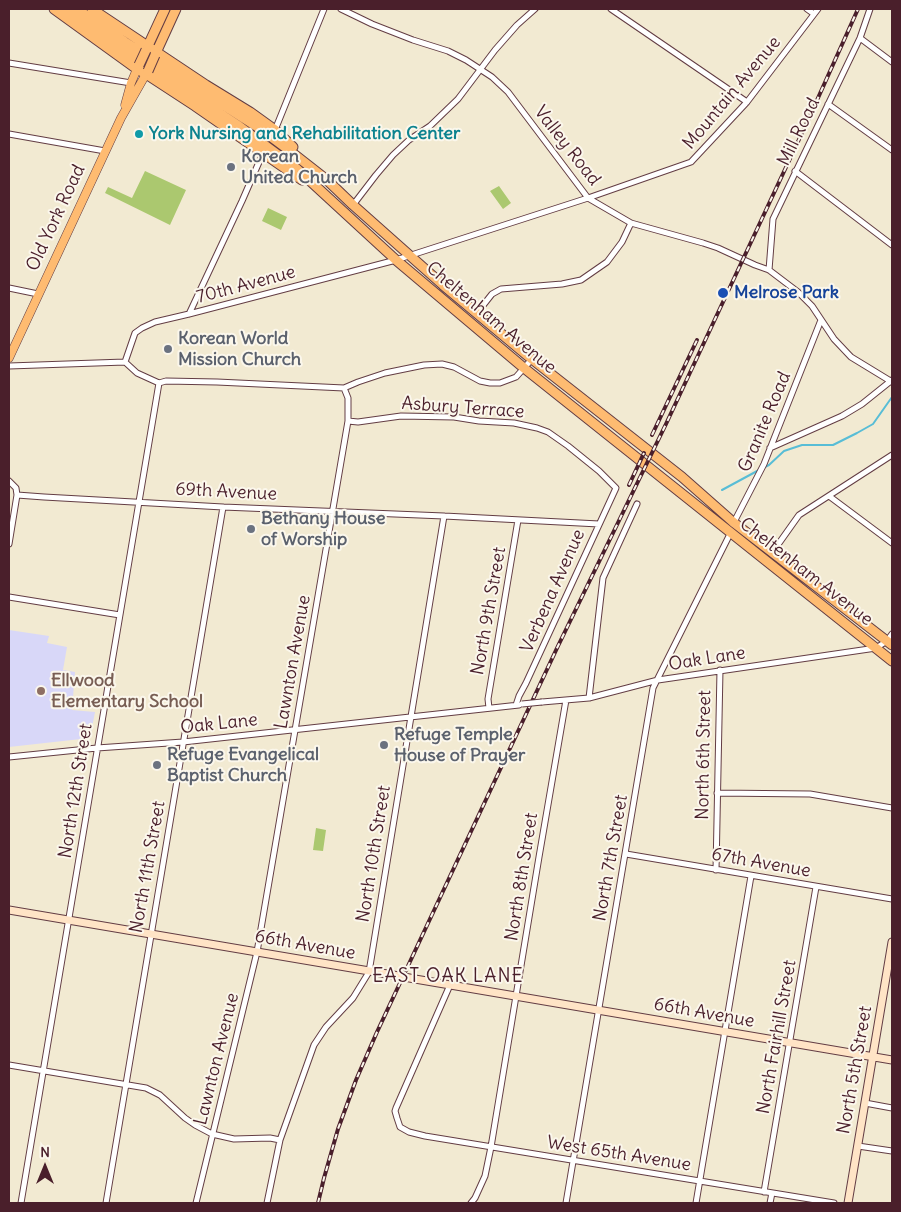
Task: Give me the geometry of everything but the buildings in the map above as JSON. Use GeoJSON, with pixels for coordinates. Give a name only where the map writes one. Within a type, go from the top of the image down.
{"type":"FeatureCollection","features":[{"type":"Feature","properties":{"kind":"highway"},"geometry":{"type":"LineString","coordinates":[[54,9],[263,152],[330,201]]}},
{"type":"Feature","properties":{"kind":"highway","name":"Cheltenham Avenue"},"geometry":{"type":"LineString","coordinates":[[64,9],[112,44],[246,130],[296,168],[396,260],[524,368],[892,661]]}},
{"type":"Feature","properties":{"kind":"highway","name":"Cheltenham Avenue"},"geometry":{"type":"LineString","coordinates":[[77,9],[290,151],[327,180],[352,205],[532,359],[682,477],[733,522],[890,640]]}},
{"type":"Feature","properties":{"kind":"highway"},"geometry":{"type":"LineString","coordinates":[[92,9],[151,51],[250,112],[275,130],[327,180]]}},
{"type":"Feature","properties":{"kind":"highway","name":"Old York Road"},"geometry":{"type":"LineString","coordinates":[[147,72],[151,51],[165,9]]}},
{"type":"Feature","properties":{"kind":"highway","name":"Old York Road"},"geometry":{"type":"LineString","coordinates":[[138,67],[151,51],[176,9]]}},
{"type":"Feature","properties":{"kind":"main road","name":"Old York Road"},"geometry":{"type":"LineString","coordinates":[[121,118],[131,83],[138,67]]}},
{"type":"Feature","properties":{"kind":"main road","name":"Old York Road"},"geometry":{"type":"LineString","coordinates":[[9,358],[121,118],[147,72]]}},
{"type":"Feature","properties":{"kind":"street"},"geometry":{"type":"LineString","coordinates":[[275,130],[324,9]]}},
{"type":"Feature","properties":{"kind":"street","name":"Valley Road"},"geometry":{"type":"LineString","coordinates":[[341,9],[412,40],[448,51],[492,77],[508,92],[588,198],[631,223],[718,248],[769,270],[798,292],[812,306],[834,339],[850,357],[892,381]]}},
{"type":"Feature","properties":{"kind":"street"},"geometry":{"type":"LineString","coordinates":[[352,205],[393,155],[409,140],[430,126],[458,99],[495,50],[535,9]]}},
{"type":"Feature","properties":{"kind":"street"},"geometry":{"type":"LineString","coordinates":[[611,9],[747,102]]}},
{"type":"Feature","properties":{"kind":"street"},"geometry":{"type":"LineString","coordinates":[[806,9],[814,14]]}},
{"type":"Feature","properties":{"kind":"street","name":"Mountain Avenue"},"geometry":{"type":"LineString","coordinates":[[396,260],[588,198],[691,162],[747,102],[818,9]]}},
{"type":"Feature","properties":{"kind":"street","name":"Mill Road"},"geometry":{"type":"LineString","coordinates":[[769,270],[772,219],[860,38],[870,9]]}},
{"type":"Feature","properties":{"kind":"street"},"geometry":{"type":"LineString","coordinates":[[860,38],[892,62]]}},
{"type":"Feature","properties":{"kind":"street"},"geometry":{"type":"LineString","coordinates":[[9,63],[131,83]]}},
{"type":"Feature","properties":{"kind":"street"},"geometry":{"type":"LineString","coordinates":[[828,104],[892,150]]}},
{"type":"Feature","properties":{"kind":"street"},"geometry":{"type":"LineString","coordinates":[[9,134],[106,151]]}},
{"type":"Feature","properties":{"kind":"street"},"geometry":{"type":"LineString","coordinates":[[189,314],[263,152]]}},
{"type":"Feature","properties":{"kind":"street"},"geometry":{"type":"LineString","coordinates":[[795,171],[892,245]]}},
{"type":"Feature","properties":{"kind":"street"},"geometry":{"type":"LineString","coordinates":[[477,313],[492,294],[501,289],[562,284],[581,280],[607,262],[622,242],[631,223]]}},
{"type":"Feature","properties":{"kind":"street","name":"70th Avenue"},"geometry":{"type":"LineString","coordinates":[[125,362],[135,333],[155,322],[396,260]]}},
{"type":"Feature","properties":{"kind":"street"},"geometry":{"type":"LineString","coordinates":[[9,288],[38,294]]}},
{"type":"Feature","properties":{"kind":"street","name":"Granite Road"},"geometry":{"type":"LineString","coordinates":[[730,533],[733,522],[764,464],[822,320]]}},
{"type":"Feature","properties":{"kind":"street"},"geometry":{"type":"LineString","coordinates":[[9,366],[125,362],[138,373],[159,383],[166,381],[217,382],[344,388],[385,373],[424,365],[442,364],[454,367],[480,381],[495,384],[513,378],[532,359]]}},
{"type":"Feature","properties":{"kind":"street"},"geometry":{"type":"LineString","coordinates":[[770,448],[842,416],[862,404],[892,381]]}},
{"type":"Feature","properties":{"kind":"street","name":"North 12th Street"},"geometry":{"type":"LineString","coordinates":[[21,1203],[159,383]]}},
{"type":"Feature","properties":{"kind":"street","name":"Lawnton Avenue"},"geometry":{"type":"LineString","coordinates":[[196,1203],[258,952],[348,421],[348,398],[344,388]]}},
{"type":"Feature","properties":{"kind":"street","name":"Asbury Terrace"},"geometry":{"type":"LineString","coordinates":[[348,421],[358,422],[401,416],[445,417],[514,423],[537,428],[548,432],[568,446],[599,471],[616,488]]}},
{"type":"Feature","properties":{"kind":"street"},"geometry":{"type":"LineString","coordinates":[[772,552],[799,514],[892,455]]}},
{"type":"Feature","properties":{"kind":"street"},"geometry":{"type":"LineString","coordinates":[[9,481],[16,488],[17,495],[9,544]]}},
{"type":"Feature","properties":{"kind":"street","name":"Verbena Avenue"},"geometry":{"type":"LineString","coordinates":[[519,705],[519,696],[616,488]]}},
{"type":"Feature","properties":{"kind":"street","name":"69th Avenue"},"geometry":{"type":"LineString","coordinates":[[17,495],[223,507],[599,524]]}},
{"type":"Feature","properties":{"kind":"street"},"geometry":{"type":"LineString","coordinates":[[829,496],[892,543]]}},
{"type":"Feature","properties":{"kind":"street"},"geometry":{"type":"LineString","coordinates":[[589,698],[604,578],[637,504]]}},
{"type":"Feature","properties":{"kind":"street","name":"North 11th Street"},"geometry":{"type":"LineString","coordinates":[[106,1203],[223,507]]}},
{"type":"Feature","properties":{"kind":"street","name":"North 10th Street"},"geometry":{"type":"LineString","coordinates":[[266,1203],[280,1140],[303,1071],[314,1045],[326,1027],[353,998],[369,972],[444,516]]}},
{"type":"Feature","properties":{"kind":"street","name":"North 9th Street"},"geometry":{"type":"LineString","coordinates":[[488,708],[518,520]]}},
{"type":"Feature","properties":{"kind":"street","name":"North 7th Street"},"geometry":{"type":"LineString","coordinates":[[566,1203],[653,688],[730,533]]}},
{"type":"Feature","properties":{"kind":"street"},"geometry":{"type":"LineString","coordinates":[[9,597],[120,615]]}},
{"type":"Feature","properties":{"kind":"street"},"geometry":{"type":"LineString","coordinates":[[876,648],[890,640]]}},
{"type":"Feature","properties":{"kind":"street","name":"Oak Lane"},"geometry":{"type":"LineString","coordinates":[[9,757],[183,742],[589,698],[658,680],[876,648]]}},
{"type":"Feature","properties":{"kind":"street","name":"North 6th Street"},"geometry":{"type":"LineString","coordinates":[[716,870],[720,670]]}},
{"type":"Feature","properties":{"kind":"street","name":"North 8th Street"},"geometry":{"type":"LineString","coordinates":[[471,1203],[485,1176],[492,1147],[566,700]]}},
{"type":"Feature","properties":{"kind":"street"},"geometry":{"type":"LineString","coordinates":[[717,793],[810,794],[892,808]]}},
{"type":"Feature","properties":{"kind":"street","name":"67th Avenue"},"geometry":{"type":"LineString","coordinates":[[626,854],[892,899]]}},
{"type":"Feature","properties":{"kind":"street"},"geometry":{"type":"LineString","coordinates":[[696,1203],[751,876]]}},
{"type":"Feature","properties":{"kind":"street","name":"North Fairhill Street"},"geometry":{"type":"LineString","coordinates":[[764,1192],[816,887]]}},
{"type":"Feature","properties":{"kind":"street","name":"66th Avenue"},"geometry":{"type":"LineString","coordinates":[[9,911],[892,1060]]}},
{"type":"Feature","properties":{"kind":"street","name":"North 5th Street"},"geometry":{"type":"LineString","coordinates":[[848,1203],[892,942]]}},
{"type":"Feature","properties":{"kind":"street","name":"West 65th Avenue"},"geometry":{"type":"LineString","coordinates":[[450,985],[395,1111],[401,1127],[409,1132],[573,1161],[834,1203]]}},
{"type":"Feature","properties":{"kind":"street"},"geometry":{"type":"LineString","coordinates":[[9,1065],[146,1088],[170,1104],[195,1126],[212,1134],[234,1139],[270,1138],[280,1140]]}},
{"type":"Feature","properties":{"kind":"street"},"geometry":{"type":"LineString","coordinates":[[865,1103],[892,1108]]}},
{"type":"Feature","properties":{"kind":"street"},"geometry":{"type":"LineString","coordinates":[[858,1146],[892,1152]]}},
{"type":"Feature","properties":{"kind":"street"},"geometry":{"type":"LineString","coordinates":[[770,1203],[772,1193]]}},
{"type":"Feature","properties":{"kind":"shaded area","name":"Ellwood Elementary School"},"geometry":{"type":"Polygon","coordinates":[[[9,630],[49,636],[47,643],[67,647],[63,670],[75,672],[72,710],[95,712],[90,738],[9,747],[9,630]]]}},
{"type":"Feature","properties":{"kind":"green space"},"geometry":{"type":"Polygon","coordinates":[[[145,171],[186,190],[170,225],[105,193],[108,187],[132,198],[145,171]]]}},
{"type":"Feature","properties":{"kind":"green space"},"geometry":{"type":"Polygon","coordinates":[[[499,186],[511,203],[503,209],[490,191],[499,186]]]}},
{"type":"Feature","properties":{"kind":"green space"},"geometry":{"type":"Polygon","coordinates":[[[268,208],[287,217],[281,230],[262,221],[268,208]]]}},
{"type":"Feature","properties":{"kind":"green space"},"geometry":{"type":"Polygon","coordinates":[[[316,828],[326,830],[323,851],[313,850],[316,828]]]}},
{"type":"Feature","properties":{"kind":"waterway"},"geometry":{"type":"LineString","coordinates":[[763,468],[784,451],[802,445],[833,445],[857,433],[873,424],[892,397]]}},
{"type":"Feature","properties":{"kind":"waterway"},"geometry":{"type":"LineString","coordinates":[[722,490],[759,470]]}},
{"type":"Feature","properties":{"kind":"railway"},"geometry":{"type":"LineString","coordinates":[[318,1203],[338,1129],[356,1080],[377,1032],[558,646],[666,424],[858,9]]}},
{"type":"Feature","properties":{"kind":"railway"},"geometry":{"type":"LineString","coordinates":[[652,435],[697,340]]}},
{"type":"Feature","properties":{"kind":"railway"},"geometry":{"type":"LineString","coordinates":[[629,485],[644,453]]}},
{"type":"Feature","properties":{"kind":"place","name":"York Nursing and Rehabilitation Center"},"geometry":{"type":"Point","coordinates":[139,134]}},
{"type":"Feature","properties":{"kind":"place","name":"Korean United Church"},"geometry":{"type":"Point","coordinates":[231,167]}},
{"type":"Feature","properties":{"kind":"place","name":"Melrose Park"},"geometry":{"type":"Point","coordinates":[723,293]}},
{"type":"Feature","properties":{"kind":"place","name":"Korean World Mission Church"},"geometry":{"type":"Point","coordinates":[168,349]}},
{"type":"Feature","properties":{"kind":"place","name":"Bethany House of Worship"},"geometry":{"type":"Point","coordinates":[251,529]}},
{"type":"Feature","properties":{"kind":"place","name":"Ellwood Elementary School"},"geometry":{"type":"Point","coordinates":[41,691]}},
{"type":"Feature","properties":{"kind":"place","name":"Refuge Temple House of Prayer"},"geometry":{"type":"Point","coordinates":[384,745]}},
{"type":"Feature","properties":{"kind":"place","name":"Refuge Evangelical Baptist Church"},"geometry":{"type":"Point","coordinates":[157,765]}},
{"type":"Feature","properties":{"kind":"district","name":"EAST OAK LANE"},"geometry":{"type":"Point","coordinates":[448,977]}}]}
